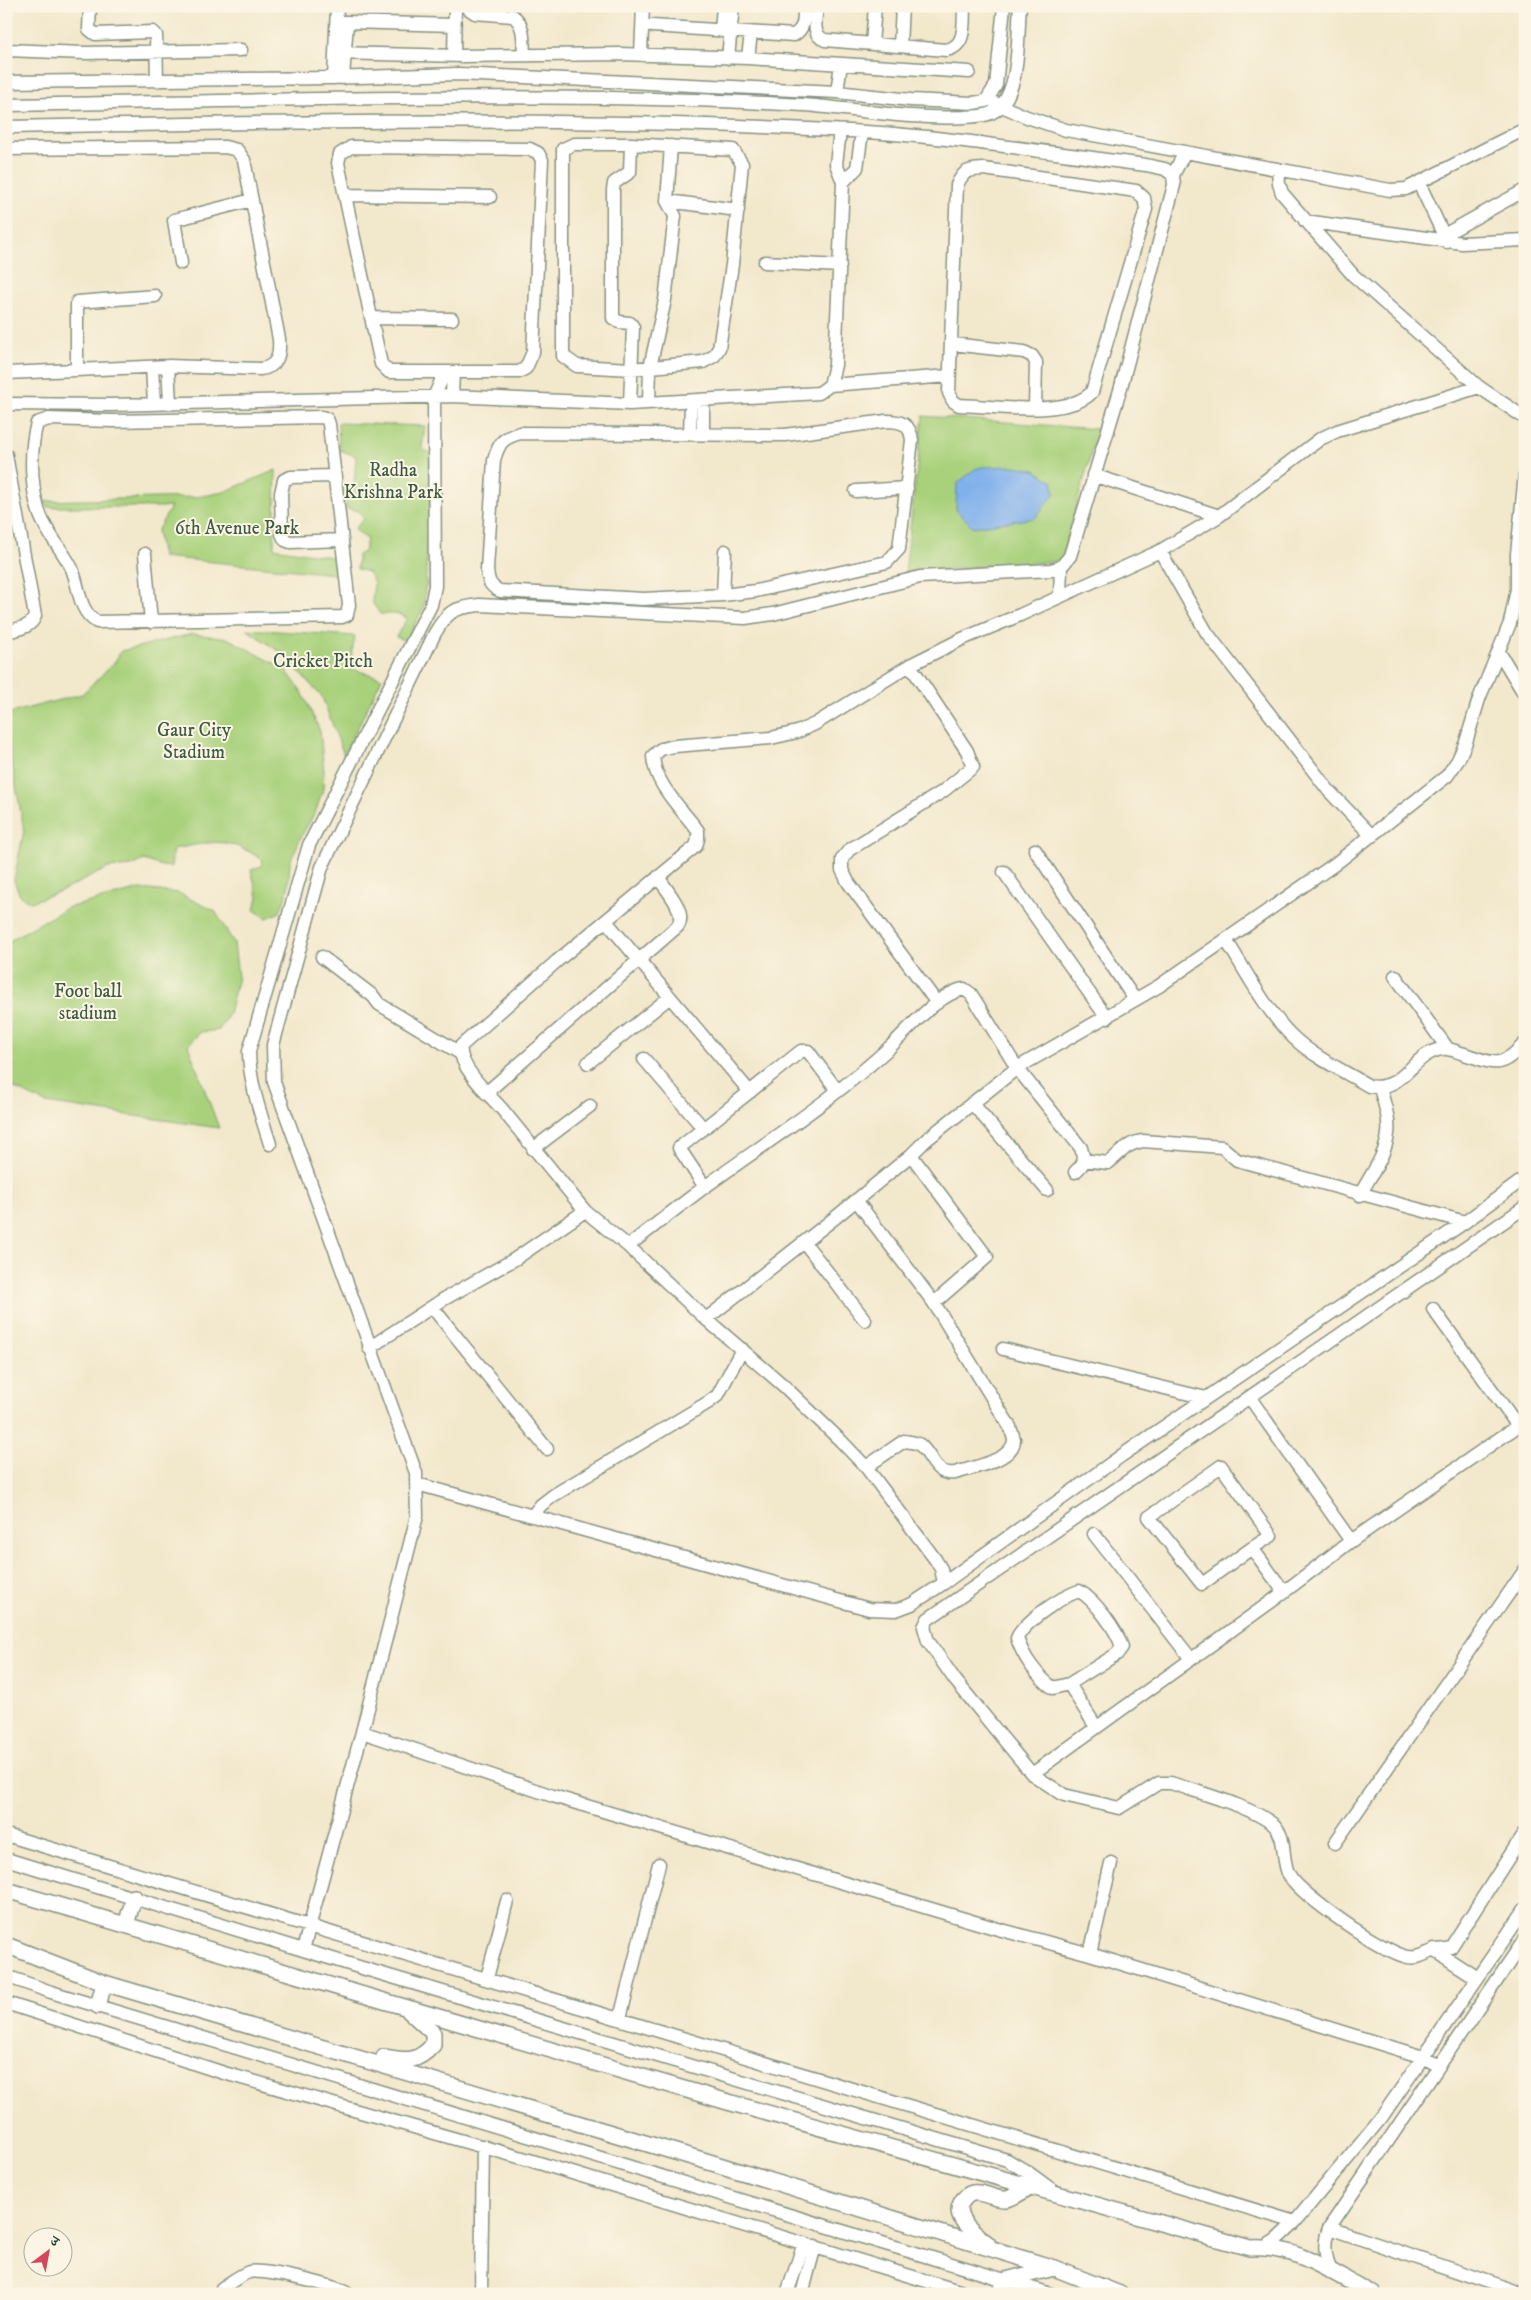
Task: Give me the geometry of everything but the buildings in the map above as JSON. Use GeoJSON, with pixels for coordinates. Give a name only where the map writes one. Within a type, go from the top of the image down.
{"type":"FeatureCollection","features":[{"type":"Feature","properties":{"kind":"main road"},"geometry":{"type":"LineString","coordinates":[[6,1890],[728,2102],[1250,2248],[1265,2247],[1299,2256],[1330,2269],[1346,2281],[1373,2294]]}},
{"type":"Feature","properties":{"kind":"main road"},"geometry":{"type":"LineString","coordinates":[[126,1925],[134,1897]]}},
{"type":"Feature","properties":{"kind":"main road"},"geometry":{"type":"LineString","coordinates":[[6,1946],[104,1983],[709,2162],[1054,2268],[1120,2294]]}},
{"type":"Feature","properties":{"kind":"main road"},"geometry":{"type":"LineString","coordinates":[[98,2006],[104,1983]]}},
{"type":"Feature","properties":{"kind":"main road"},"geometry":{"type":"LineString","coordinates":[[324,2048],[406,2061],[423,2056],[433,2045],[433,2033],[424,2023],[401,2006]]}},
{"type":"Feature","properties":{"kind":"main road"},"geometry":{"type":"LineString","coordinates":[[998,2251],[966,2225],[959,2213],[960,2205],[965,2197],[974,2193],[1004,2199],[1013,2197],[1031,2186]]}},
{"type":"Feature","properties":{"kind":"main road"},"geometry":{"type":"LineString","coordinates":[[998,2294],[1006,2280],[1054,2268]]}},
{"type":"Feature","properties":{"kind":"street"},"geometry":{"type":"LineString","coordinates":[[90,6],[89,29],[95,34],[153,32],[156,35],[157,80]]}},
{"type":"Feature","properties":{"kind":"street"},"geometry":{"type":"LineString","coordinates":[[337,6],[342,22],[339,78]]}},
{"type":"Feature","properties":{"kind":"street"},"geometry":{"type":"LineString","coordinates":[[454,6],[454,56]]}},
{"type":"Feature","properties":{"kind":"street"},"geometry":{"type":"LineString","coordinates":[[470,6],[469,9],[475,13],[513,16],[516,18],[524,33],[524,54]]}},
{"type":"Feature","properties":{"kind":"street"},"geometry":{"type":"LineString","coordinates":[[641,55],[643,6]]}},
{"type":"Feature","properties":{"kind":"street"},"geometry":{"type":"LineString","coordinates":[[723,6],[728,58]]}},
{"type":"Feature","properties":{"kind":"street"},"geometry":{"type":"LineString","coordinates":[[726,32],[733,6]]}},
{"type":"Feature","properties":{"kind":"street"},"geometry":{"type":"LineString","coordinates":[[652,26],[794,36],[803,25],[804,6]]}},
{"type":"Feature","properties":{"kind":"street"},"geometry":{"type":"LineString","coordinates":[[817,6],[815,31],[819,38],[946,50],[955,48],[961,42],[964,6]]}},
{"type":"Feature","properties":{"kind":"street"},"geometry":{"type":"LineString","coordinates":[[872,44],[875,6]]}},
{"type":"Feature","properties":{"kind":"street"},"geometry":{"type":"LineString","coordinates":[[900,46],[902,6]]}},
{"type":"Feature","properties":{"kind":"street"},"geometry":{"type":"LineString","coordinates":[[6,82],[339,78],[459,74],[837,92],[973,103],[986,101],[996,85],[1004,6]]}},
{"type":"Feature","properties":{"kind":"street"},"geometry":{"type":"LineString","coordinates":[[6,105],[418,98],[688,99],[838,107],[945,118],[988,115],[1002,107],[1009,97],[1013,82],[1020,6]]}},
{"type":"Feature","properties":{"kind":"street"},"geometry":{"type":"LineString","coordinates":[[342,22],[454,25]]}},
{"type":"Feature","properties":{"kind":"street"},"geometry":{"type":"LineString","coordinates":[[748,58],[751,33]]}},
{"type":"Feature","properties":{"kind":"street"},"geometry":{"type":"LineString","coordinates":[[6,50],[84,53],[241,50]]}},
{"type":"Feature","properties":{"kind":"street"},"geometry":{"type":"LineString","coordinates":[[340,53],[454,56],[524,54],[641,55],[748,58],[969,72]]}},
{"type":"Feature","properties":{"kind":"street"},"geometry":{"type":"LineString","coordinates":[[837,92],[841,64]]}},
{"type":"Feature","properties":{"kind":"street"},"geometry":{"type":"LineString","coordinates":[[988,98],[1002,107],[1066,130],[1390,190],[1406,189],[1524,131]]}},
{"type":"Feature","properties":{"kind":"street"},"geometry":{"type":"LineString","coordinates":[[941,139],[945,118],[952,102]]}},
{"type":"Feature","properties":{"kind":"street"},"geometry":{"type":"LineString","coordinates":[[6,127],[417,120],[626,122],[862,132],[941,139],[1146,165],[1166,169],[1173,176]]}},
{"type":"Feature","properties":{"kind":"street"},"geometry":{"type":"LineString","coordinates":[[830,385],[835,365],[840,266],[843,182],[836,164],[840,131]]}},
{"type":"Feature","properties":{"kind":"street"},"geometry":{"type":"LineString","coordinates":[[843,182],[857,168],[862,132]]}},
{"type":"Feature","properties":{"kind":"street"},"geometry":{"type":"LineString","coordinates":[[574,144],[631,144],[733,150],[742,164],[732,265],[719,348],[714,356],[703,362],[632,369],[577,366],[564,356],[562,348],[563,149],[574,144]]}},
{"type":"Feature","properties":{"kind":"street"},"geometry":{"type":"LineString","coordinates":[[630,404],[633,327],[630,323],[619,322],[613,318],[613,190],[614,183],[630,172],[631,144]]}},
{"type":"Feature","properties":{"kind":"street"},"geometry":{"type":"LineString","coordinates":[[649,403],[650,367],[665,300],[673,236],[674,216],[667,201],[671,146]]}},
{"type":"Feature","properties":{"kind":"street"},"geometry":{"type":"LineString","coordinates":[[6,150],[225,147],[237,150],[244,160],[279,339],[280,353],[277,362],[269,368],[260,369],[168,366],[6,373]]}},
{"type":"Feature","properties":{"kind":"street"},"geometry":{"type":"LineString","coordinates":[[351,148],[530,149],[538,153],[542,160],[533,352],[526,368],[519,372],[390,372],[384,369],[381,364],[371,318],[338,164],[340,154],[351,148]]}},
{"type":"Feature","properties":{"kind":"street"},"geometry":{"type":"LineString","coordinates":[[1060,595],[1062,567],[1070,556],[1126,368],[1174,185],[1173,176],[1185,152]]}},
{"type":"Feature","properties":{"kind":"street"},"geometry":{"type":"LineString","coordinates":[[1278,168],[1278,184],[1282,193],[1353,275],[1478,387],[1525,418]]}},
{"type":"Feature","properties":{"kind":"street"},"geometry":{"type":"LineString","coordinates":[[984,169],[1136,191],[1144,198],[1146,209],[1092,392],[1085,400],[1071,405],[1035,408],[959,405],[952,401],[949,393],[949,376],[952,344],[957,185],[962,174],[971,170],[984,169]]}},
{"type":"Feature","properties":{"kind":"street"},"geometry":{"type":"LineString","coordinates":[[1419,183],[1447,242]]}},
{"type":"Feature","properties":{"kind":"street"},"geometry":{"type":"LineString","coordinates":[[1447,242],[1451,231],[1525,190]]}},
{"type":"Feature","properties":{"kind":"street"},"geometry":{"type":"LineString","coordinates":[[345,195],[490,197]]}},
{"type":"Feature","properties":{"kind":"street"},"geometry":{"type":"LineString","coordinates":[[182,263],[174,220],[252,200]]}},
{"type":"Feature","properties":{"kind":"street"},"geometry":{"type":"LineString","coordinates":[[667,201],[738,210]]}},
{"type":"Feature","properties":{"kind":"street"},"geometry":{"type":"LineString","coordinates":[[1305,221],[1447,242],[1487,243],[1525,240]]}},
{"type":"Feature","properties":{"kind":"street"},"geometry":{"type":"LineString","coordinates":[[764,262],[840,266]]}},
{"type":"Feature","properties":{"kind":"street"},"geometry":{"type":"LineString","coordinates":[[77,370],[77,302],[155,296]]}},
{"type":"Feature","properties":{"kind":"street"},"geometry":{"type":"LineString","coordinates":[[371,318],[452,319]]}},
{"type":"Feature","properties":{"kind":"street"},"geometry":{"type":"LineString","coordinates":[[952,344],[1024,352],[1032,356],[1036,362],[1035,408]]}},
{"type":"Feature","properties":{"kind":"street"},"geometry":{"type":"LineString","coordinates":[[168,366],[184,419]]}},
{"type":"Feature","properties":{"kind":"street"},"geometry":{"type":"LineString","coordinates":[[152,367],[154,403]]}},
{"type":"Feature","properties":{"kind":"street"},"geometry":{"type":"LineString","coordinates":[[447,372],[452,396]]}},
{"type":"Feature","properties":{"kind":"street"},"geometry":{"type":"LineString","coordinates":[[270,1144],[249,1061],[250,1051],[309,846],[431,605],[435,586],[434,397],[447,372]]}},
{"type":"Feature","properties":{"kind":"street"},"geometry":{"type":"LineString","coordinates":[[6,404],[179,403],[452,396],[630,404],[810,395],[819,393],[830,385],[949,376]]}},
{"type":"Feature","properties":{"kind":"street"},"geometry":{"type":"LineString","coordinates":[[944,1583],[941,1569],[935,1559],[866,1467],[784,1386],[706,1319],[628,1246],[585,1211],[486,1093],[462,1060],[460,1053],[462,1046],[556,961],[696,846],[698,830],[661,781],[654,767],[653,756],[661,749],[675,746],[771,738],[797,732],[815,724],[910,665],[962,639],[1020,615],[1060,595],[1160,551],[1219,516],[1320,439],[1337,431],[1478,387]]}},
{"type":"Feature","properties":{"kind":"street"},"geometry":{"type":"LineString","coordinates":[[697,401],[697,434]]}},
{"type":"Feature","properties":{"kind":"street"},"geometry":{"type":"LineString","coordinates":[[322,417],[327,419],[349,611],[342,617],[98,622],[85,612],[70,565],[37,510],[34,496],[33,436],[37,423],[49,419],[112,421],[184,419],[322,417]]}},
{"type":"Feature","properties":{"kind":"street"},"geometry":{"type":"LineString","coordinates":[[896,421],[906,424],[911,433],[907,488],[899,549],[887,562],[756,591],[723,595],[643,599],[500,591],[492,587],[488,580],[487,569],[494,460],[499,444],[509,436],[520,433],[697,434],[785,434],[896,421]]}},
{"type":"Feature","properties":{"kind":"street"},"geometry":{"type":"LineString","coordinates":[[6,455],[35,616],[32,622],[25,627],[6,632]]}},
{"type":"Feature","properties":{"kind":"street"},"geometry":{"type":"LineString","coordinates":[[706,1319],[804,1242],[911,1155],[926,1140],[1017,1068],[1107,1018],[1159,986],[1372,836],[1447,776],[1458,760],[1466,742],[1480,699],[1510,623],[1517,589],[1517,554],[1525,474]]}},
{"type":"Feature","properties":{"kind":"street"},"geometry":{"type":"LineString","coordinates":[[1093,475],[1219,516]]}},
{"type":"Feature","properties":{"kind":"street"},"geometry":{"type":"LineString","coordinates":[[335,476],[291,477],[284,480],[280,493],[282,534],[285,540],[290,542],[342,540]]}},
{"type":"Feature","properties":{"kind":"street"},"geometry":{"type":"LineString","coordinates":[[856,491],[907,488]]}},
{"type":"Feature","properties":{"kind":"street"},"geometry":{"type":"LineString","coordinates":[[1160,551],[1207,634],[1329,791],[1372,836]]}},
{"type":"Feature","properties":{"kind":"street"},"geometry":{"type":"LineString","coordinates":[[723,595],[725,552]]}},
{"type":"Feature","properties":{"kind":"street"},"geometry":{"type":"LineString","coordinates":[[145,554],[151,622]]}},
{"type":"Feature","properties":{"kind":"street"},"geometry":{"type":"LineString","coordinates":[[303,1950],[362,1732],[417,1516],[417,1484],[416,1473],[369,1348],[274,1082],[273,1045],[322,867],[443,619],[456,608],[479,605],[745,618],[773,614],[920,577],[1051,570],[1062,567]]}},
{"type":"Feature","properties":{"kind":"street"},"geometry":{"type":"LineString","coordinates":[[1499,652],[1525,695]]}},
{"type":"Feature","properties":{"kind":"street"},"geometry":{"type":"LineString","coordinates":[[910,665],[967,750],[973,767],[942,792],[849,850],[842,859],[842,870],[848,882],[937,1003]]}},
{"type":"Feature","properties":{"kind":"street"},"geometry":{"type":"LineString","coordinates":[[1035,850],[1135,1000]]}},
{"type":"Feature","properties":{"kind":"street"},"geometry":{"type":"LineString","coordinates":[[1004,872],[1107,1018]]}},
{"type":"Feature","properties":{"kind":"street"},"geometry":{"type":"LineString","coordinates":[[486,1093],[678,926],[681,921],[681,913],[658,877]]}},
{"type":"Feature","properties":{"kind":"street"},"geometry":{"type":"LineString","coordinates":[[606,921],[750,1092]]}},
{"type":"Feature","properties":{"kind":"street"},"geometry":{"type":"LineString","coordinates":[[1226,940],[1275,1014],[1293,1037],[1306,1048],[1369,1086],[1380,1088],[1390,1086],[1431,1053],[1448,1049],[1493,1063],[1502,1062],[1510,1058],[1525,1042]]}},
{"type":"Feature","properties":{"kind":"street"},"geometry":{"type":"LineString","coordinates":[[322,957],[372,996],[379,1004],[460,1053]]}},
{"type":"Feature","properties":{"kind":"street"},"geometry":{"type":"LineString","coordinates":[[1395,976],[1448,1049]]}},
{"type":"Feature","properties":{"kind":"street"},"geometry":{"type":"LineString","coordinates":[[628,1246],[705,1187],[802,1118],[886,1050],[937,1003],[955,990],[964,989],[971,994],[1017,1068],[1081,1148],[1084,1160],[1075,1172]]}},
{"type":"Feature","properties":{"kind":"street"},"geometry":{"type":"LineString","coordinates":[[588,1063],[670,997]]}},
{"type":"Feature","properties":{"kind":"street"},"geometry":{"type":"LineString","coordinates":[[705,1187],[679,1148],[805,1050],[808,1051],[837,1090]]}},
{"type":"Feature","properties":{"kind":"street"},"geometry":{"type":"LineString","coordinates":[[644,1059],[703,1128]]}},
{"type":"Feature","properties":{"kind":"street"},"geometry":{"type":"LineString","coordinates":[[1360,1195],[1384,1148],[1388,1134],[1388,1120],[1380,1088]]}},
{"type":"Feature","properties":{"kind":"street"},"geometry":{"type":"LineString","coordinates":[[972,1103],[1047,1190]]}},
{"type":"Feature","properties":{"kind":"street"},"geometry":{"type":"LineString","coordinates":[[533,1149],[590,1106]]}},
{"type":"Feature","properties":{"kind":"street"},"geometry":{"type":"LineString","coordinates":[[1084,1160],[1098,1164],[1108,1163],[1124,1147],[1134,1142],[1143,1141],[1222,1146],[1237,1160],[1465,1222]]}},
{"type":"Feature","properties":{"kind":"street"},"geometry":{"type":"LineString","coordinates":[[911,1155],[987,1257],[934,1303]]}},
{"type":"Feature","properties":{"kind":"street"},"geometry":{"type":"LineString","coordinates":[[417,1484],[869,1609],[896,1610],[912,1604],[944,1583],[1206,1398],[1465,1222],[1525,1178]]}},
{"type":"Feature","properties":{"kind":"street"},"geometry":{"type":"LineString","coordinates":[[856,1200],[934,1303],[1010,1427],[1014,1440],[1011,1449],[1002,1457],[948,1474],[940,1471],[932,1463],[920,1445],[904,1441],[866,1467]]}},
{"type":"Feature","properties":{"kind":"street"},"geometry":{"type":"LineString","coordinates":[[1525,1207],[925,1622],[924,1626],[928,1640],[955,1680],[1032,1774],[1064,1795],[1120,1808],[1158,1783],[1171,1783],[1246,1810],[1273,1825],[1279,1832],[1289,1874],[1300,1889],[1344,1922],[1395,1953],[1408,1958],[1421,1957],[1434,1950],[1447,1950],[1451,1947],[1525,1832]]}},
{"type":"Feature","properties":{"kind":"street"},"geometry":{"type":"LineString","coordinates":[[369,1348],[515,1259],[585,1211]]}},
{"type":"Feature","properties":{"kind":"street"},"geometry":{"type":"LineString","coordinates":[[804,1242],[865,1320]]}},
{"type":"Feature","properties":{"kind":"street"},"geometry":{"type":"LineString","coordinates":[[433,1308],[546,1450]]}},
{"type":"Feature","properties":{"kind":"street"},"geometry":{"type":"LineString","coordinates":[[1032,1774],[1284,1592],[1351,1541],[1521,1424],[1433,1309]]}},
{"type":"Feature","properties":{"kind":"street"},"geometry":{"type":"LineString","coordinates":[[532,1516],[540,1505],[554,1495],[709,1402],[721,1389],[742,1349]]}},
{"type":"Feature","properties":{"kind":"street"},"geometry":{"type":"LineString","coordinates":[[1004,1349],[1206,1398]]}},
{"type":"Feature","properties":{"kind":"street"},"geometry":{"type":"LineString","coordinates":[[1250,1398],[1351,1541]]}},
{"type":"Feature","properties":{"kind":"street"},"geometry":{"type":"LineString","coordinates":[[1221,1466],[1271,1536],[1252,1548],[1202,1584],[1148,1517],[1221,1466]]}},
{"type":"Feature","properties":{"kind":"street"},"geometry":{"type":"LineString","coordinates":[[1094,1534],[1191,1659]]}},
{"type":"Feature","properties":{"kind":"street"},"geometry":{"type":"LineString","coordinates":[[1252,1548],[1284,1592]]}},
{"type":"Feature","properties":{"kind":"street"},"geometry":{"type":"LineString","coordinates":[[1335,1843],[1525,1570]]}},
{"type":"Feature","properties":{"kind":"street"},"geometry":{"type":"LineString","coordinates":[[1079,1591],[1087,1596],[1119,1637],[1122,1647],[1116,1654],[1069,1684],[1053,1688],[1044,1680],[1021,1649],[1017,1638],[1021,1628],[1067,1595],[1079,1591]]}},
{"type":"Feature","properties":{"kind":"street"},"geometry":{"type":"LineString","coordinates":[[1069,1684],[1096,1726]]}},
{"type":"Feature","properties":{"kind":"street"},"geometry":{"type":"LineString","coordinates":[[362,1732],[553,1796],[998,1929],[1090,1954],[1423,2057],[1438,2066]]}},
{"type":"Feature","properties":{"kind":"street"},"geometry":{"type":"LineString","coordinates":[[6,1835],[310,1924],[1295,2222]]}},
{"type":"Feature","properties":{"kind":"street"},"geometry":{"type":"LineString","coordinates":[[6,1859],[303,1950],[1007,2160],[1029,2173],[1057,2194]]}},
{"type":"Feature","properties":{"kind":"street"},"geometry":{"type":"LineString","coordinates":[[620,2018],[659,1864]]}},
{"type":"Feature","properties":{"kind":"street"},"geometry":{"type":"LineString","coordinates":[[1090,1954],[1111,1864]]}},
{"type":"Feature","properties":{"kind":"street"},"geometry":{"type":"LineString","coordinates":[[487,1978],[507,1901]]}},
{"type":"Feature","properties":{"kind":"street"},"geometry":{"type":"LineString","coordinates":[[1265,2247],[1276,2240],[1295,2222],[1381,2118],[1525,1909]]}},
{"type":"Feature","properties":{"kind":"street"},"geometry":{"type":"LineString","coordinates":[[1330,2269],[1324,2252],[1325,2238],[1329,2228],[1525,1939]]}},
{"type":"Feature","properties":{"kind":"street"},"geometry":{"type":"LineString","coordinates":[[1434,1950],[1477,1978]]}},
{"type":"Feature","properties":{"kind":"street"},"geometry":{"type":"LineString","coordinates":[[6,1976],[98,2006],[1051,2294]]}},
{"type":"Feature","properties":{"kind":"street"},"geometry":{"type":"LineString","coordinates":[[6,2003],[224,2074],[483,2146],[969,2294]]}},
{"type":"Feature","properties":{"kind":"street"},"geometry":{"type":"LineString","coordinates":[[480,2294],[483,2146]]}},
{"type":"Feature","properties":{"kind":"street"},"geometry":{"type":"LineString","coordinates":[[1329,2228],[1524,2294]]}},
{"type":"Feature","properties":{"kind":"street"},"geometry":{"type":"LineString","coordinates":[[787,2294],[809,2245]]}},
{"type":"Feature","properties":{"kind":"street"},"geometry":{"type":"LineString","coordinates":[[802,2294],[809,2245]]}},
{"type":"Feature","properties":{"kind":"street"},"geometry":{"type":"LineString","coordinates":[[222,2288],[248,2273],[265,2272],[336,2288],[348,2294]]}},
{"type":"Feature","properties":{"kind":"green space"},"geometry":{"type":"Polygon","coordinates":[[[923,416],[1098,429],[1061,561],[905,572],[923,416]]]}},
{"type":"Feature","properties":{"kind":"green space","name":"Radha Krishna Park"},"geometry":{"type":"Polygon","coordinates":[[[338,423],[425,426],[422,449],[433,454],[424,607],[406,641],[396,637],[407,618],[398,614],[380,614],[372,602],[374,583],[368,572],[357,569],[358,555],[364,552],[367,539],[357,532],[355,528],[364,519],[359,511],[347,509],[343,489],[354,488],[356,456],[339,450],[338,423]]]}},
{"type":"Feature","properties":{"kind":"green space","name":"6th Avenue Park"},"geometry":{"type":"Polygon","coordinates":[[[276,470],[274,548],[338,558],[335,574],[162,557],[157,531],[171,507],[47,507],[44,501],[196,497],[224,492],[276,470]]]}},
{"type":"Feature","properties":{"kind":"green space","name":"Cricket Pitch"},"geometry":{"type":"Polygon","coordinates":[[[246,629],[355,636],[349,668],[382,678],[344,755],[322,697],[282,653],[246,629]]]}},
{"type":"Feature","properties":{"kind":"green space","name":"Gaur City Stadium"},"geometry":{"type":"Polygon","coordinates":[[[192,634],[227,638],[285,669],[302,692],[320,731],[324,771],[323,789],[316,811],[302,835],[290,862],[288,889],[280,912],[267,918],[254,910],[258,897],[251,870],[261,866],[263,860],[238,847],[219,842],[173,849],[171,867],[144,860],[132,866],[108,868],[64,890],[31,902],[20,896],[14,880],[24,830],[8,742],[6,740],[6,714],[82,694],[114,663],[121,651],[192,634]]]}},
{"type":"Feature","properties":{"kind":"green space","name":"Foot ball stadium"},"geometry":{"type":"Polygon","coordinates":[[[140,889],[178,893],[215,911],[234,943],[238,977],[229,1014],[219,1030],[201,1032],[188,1045],[219,1128],[45,1103],[6,1084],[6,947],[12,939],[67,908],[140,889]]]}},
{"type":"Feature","properties":{"kind":"water"},"geometry":{"type":"Polygon","coordinates":[[[1015,466],[1035,470],[1052,481],[1055,493],[1035,518],[973,527],[956,510],[957,484],[975,469],[1015,466]]]}}]}
